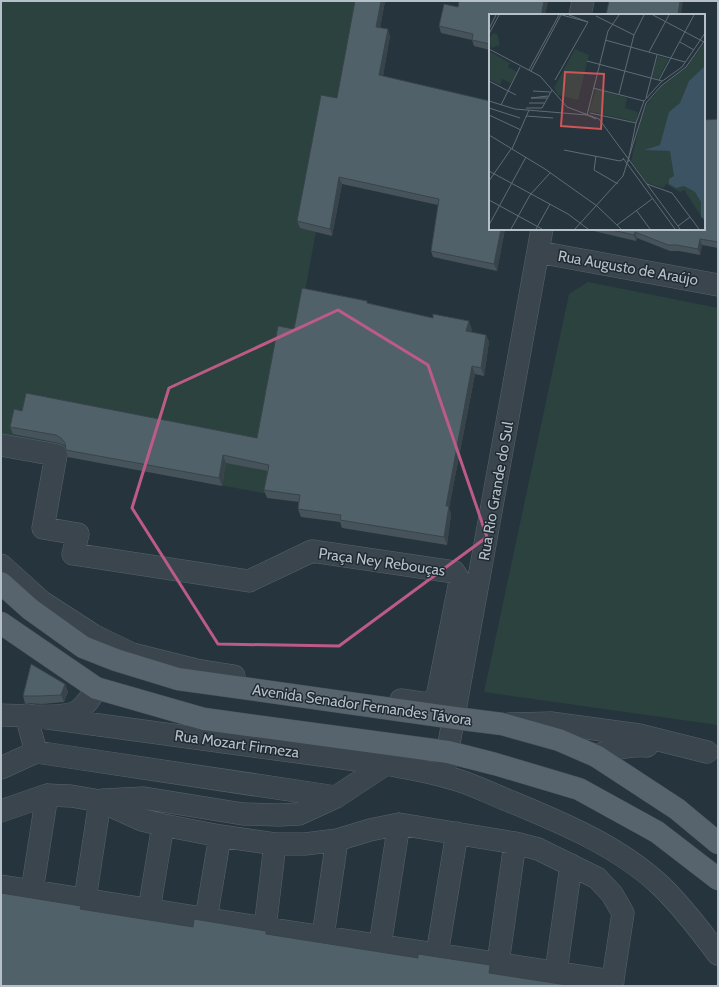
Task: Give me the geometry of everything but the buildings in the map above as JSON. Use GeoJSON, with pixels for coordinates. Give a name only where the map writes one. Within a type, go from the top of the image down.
{"type":"FeatureCollection","features":[{"type":"Feature","properties":{"kind":"main road","name":"Avenida Senador Fernandes Távora"},"geometry":{"type":"LineString","coordinates":[[1,583],[30,609],[83,647],[116,660],[178,680],[502,724],[559,740],[596,756],[677,809],[718,842]]}},
{"type":"Feature","properties":{"kind":"main road"},"geometry":{"type":"LineString","coordinates":[[1,623],[96,688],[204,719],[448,752],[495,764],[579,789],[657,832],[718,879]]}},
{"type":"Feature","properties":{"kind":"street"},"geometry":{"type":"LineString","coordinates":[[580,14],[583,1]]}},
{"type":"Feature","properties":{"kind":"street","name":"Rua Rio Grande do Sul"},"geometry":{"type":"LineString","coordinates":[[444,776],[542,230]]}},
{"type":"Feature","properties":{"kind":"street","name":"Rua Augusto de Araújo"},"geometry":{"type":"LineString","coordinates":[[538,252],[718,285]]}},
{"type":"Feature","properties":{"kind":"street","name":"Praça Ney Rebouças"},"geometry":{"type":"LineString","coordinates":[[1,445],[56,455],[43,528],[78,534],[73,554],[249,581],[312,551],[454,572],[460,581],[437,697],[428,704],[196,670],[132,654],[93,635],[42,602],[1,565]]}},
{"type":"Feature","properties":{"kind":"street","name":"Rua Mozart Firmeza"},"geometry":{"type":"LineString","coordinates":[[1,715],[60,716],[78,711],[91,698],[96,688]]}},
{"type":"Feature","properties":{"kind":"street"},"geometry":{"type":"LineString","coordinates":[[26,715],[36,752]]}},
{"type":"Feature","properties":{"kind":"street","name":"Rua Mozart Firmeza"},"geometry":{"type":"LineString","coordinates":[[26,715],[386,764],[448,752]]}},
{"type":"Feature","properties":{"kind":"street"},"geometry":{"type":"LineString","coordinates":[[502,724],[551,723],[639,735],[713,753]]}},
{"type":"Feature","properties":{"kind":"street"},"geometry":{"type":"LineString","coordinates":[[596,756],[612,749],[632,745],[673,747],[713,753]]}},
{"type":"Feature","properties":{"kind":"street"},"geometry":{"type":"LineString","coordinates":[[1,768],[36,752],[336,797]]}},
{"type":"Feature","properties":{"kind":"street"},"geometry":{"type":"LineString","coordinates":[[1,811],[47,795],[71,796],[100,801],[144,798],[243,814],[299,814],[336,797],[386,764],[427,772],[456,779],[554,820],[614,851],[638,866],[659,884],[674,900],[718,954]]}},
{"type":"Feature","properties":{"kind":"street"},"geometry":{"type":"LineString","coordinates":[[32,891],[47,795]]}},
{"type":"Feature","properties":{"kind":"street"},"geometry":{"type":"LineString","coordinates":[[1,886],[84,898],[206,919],[556,972],[613,983],[623,914],[612,894],[597,878],[538,850],[515,843],[399,824],[370,830],[337,840],[305,844],[275,844],[220,836],[142,820],[100,801]]}},
{"type":"Feature","properties":{"kind":"street"},"geometry":{"type":"LineString","coordinates":[[84,898],[100,801]]}},
{"type":"Feature","properties":{"kind":"street"},"geometry":{"type":"LineString","coordinates":[[380,945],[399,824]]}},
{"type":"Feature","properties":{"kind":"street"},"geometry":{"type":"LineString","coordinates":[[149,910],[163,825]]}},
{"type":"Feature","properties":{"kind":"street"},"geometry":{"type":"LineString","coordinates":[[437,954],[457,833]]}},
{"type":"Feature","properties":{"kind":"street"},"geometry":{"type":"LineString","coordinates":[[206,919],[220,836]]}},
{"type":"Feature","properties":{"kind":"street"},"geometry":{"type":"LineString","coordinates":[[323,936],[337,840]]}},
{"type":"Feature","properties":{"kind":"street"},"geometry":{"type":"LineString","coordinates":[[498,963],[515,843]]}},
{"type":"Feature","properties":{"kind":"street"},"geometry":{"type":"LineString","coordinates":[[265,928],[275,844]]}},
{"type":"Feature","properties":{"kind":"street"},"geometry":{"type":"LineString","coordinates":[[556,972],[571,865]]}},
{"type":"Feature","properties":{"kind":"highlighted area"},"geometry":{"type":"Polygon","coordinates":[[[338,310],[428,365],[487,537],[339,646],[218,644],[132,508],[169,388],[338,310]]]}},
{"type":"Feature","properties":{"kind":"green space"},"geometry":{"type":"Polygon","coordinates":[[[1,1],[358,1],[268,494],[1,445],[1,1]]]}},
{"type":"Feature","properties":{"kind":"green space"},"geometry":{"type":"Polygon","coordinates":[[[588,282],[718,308],[718,725],[484,692],[569,294],[588,282]]]}}]}
